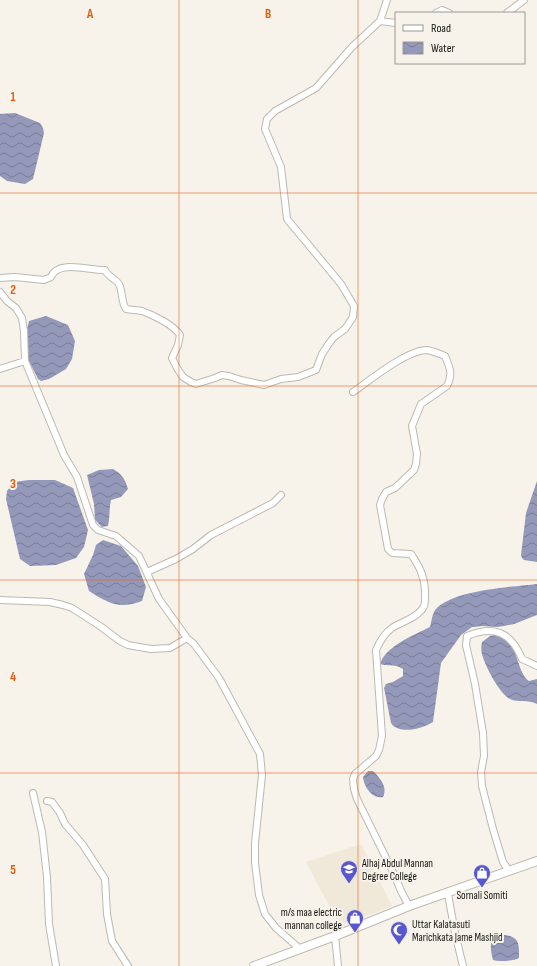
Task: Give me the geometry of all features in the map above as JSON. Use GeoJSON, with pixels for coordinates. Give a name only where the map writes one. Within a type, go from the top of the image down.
{"type":"FeatureCollection","features":[{"type":"Feature","properties":{"kind":"street"},"geometry":{"type":"LineString","coordinates":[[0,278],[15,277],[44,280],[51,277],[52,273],[55,271],[71,267],[98,271],[105,270],[107,274],[120,285],[123,303],[126,309],[141,311],[177,330],[180,335],[178,345],[172,358],[183,377],[196,384],[222,375],[264,385],[281,379],[298,377],[316,370],[322,354],[330,342],[345,329],[353,317],[354,306],[341,284],[287,218],[281,167],[265,129],[267,119],[275,111],[316,88],[352,47],[380,21],[387,0]]}},
{"type":"Feature","properties":{"kind":"street"},"geometry":{"type":"LineString","coordinates":[[508,12],[524,0]]}},
{"type":"Feature","properties":{"kind":"street"},"geometry":{"type":"LineString","coordinates":[[380,21],[395,22]]}},
{"type":"Feature","properties":{"kind":"street"},"geometry":{"type":"LineString","coordinates":[[0,292],[7,301],[16,308],[22,318],[25,361],[64,455],[77,477],[93,525],[98,530],[116,536],[139,556],[160,599],[186,638],[194,644],[219,678],[260,754],[262,775],[255,843],[255,863],[259,896],[265,914],[276,928],[299,948]]}},
{"type":"Feature","properties":{"kind":"street"},"geometry":{"type":"LineString","coordinates":[[352,392],[404,358],[425,350],[430,350],[445,356],[451,369],[447,386],[421,404],[412,426],[417,454],[414,470],[395,488],[386,492],[380,505],[388,549],[392,553],[411,554],[422,571],[425,597],[424,607],[420,612],[391,629],[379,643],[376,650],[382,736],[376,756],[355,774],[353,779],[357,799],[401,891],[410,906]]}},
{"type":"Feature","properties":{"kind":"street"},"geometry":{"type":"LineString","coordinates":[[0,369],[25,361]]}},
{"type":"Feature","properties":{"kind":"street"},"geometry":{"type":"LineString","coordinates":[[147,572],[176,559],[211,536],[273,503],[281,495]]}},
{"type":"Feature","properties":{"kind":"street"},"geometry":{"type":"LineString","coordinates":[[0,600],[50,602],[72,608],[128,645],[152,649],[170,648],[186,638]]}},
{"type":"Feature","properties":{"kind":"street"},"geometry":{"type":"LineString","coordinates":[[509,871],[504,862],[493,829],[482,786],[484,756],[483,733],[475,684],[466,645],[467,636],[480,631],[489,630],[499,632],[509,638],[517,647],[522,659],[537,666]]}},
{"type":"Feature","properties":{"kind":"street"},"geometry":{"type":"LineString","coordinates":[[33,793],[42,832],[49,924],[56,966]]}},
{"type":"Feature","properties":{"kind":"street"},"geometry":{"type":"LineString","coordinates":[[47,801],[52,802],[60,813],[65,824],[83,845],[105,879],[107,914],[112,941],[128,966]]}},
{"type":"Feature","properties":{"kind":"street"},"geometry":{"type":"LineString","coordinates":[[254,966],[410,906],[448,894],[537,861]]}},
{"type":"Feature","properties":{"kind":"street"},"geometry":{"type":"LineString","coordinates":[[448,894],[463,966]]}},
{"type":"Feature","properties":{"kind":"street"},"geometry":{"type":"LineString","coordinates":[[335,936],[338,966]]}},
{"type":"Feature","properties":{"kind":"shaded area","name":"Alhaj Abdul Mannan Degree College"},"geometry":{"type":"Polygon","coordinates":[[[361,844],[392,906],[340,926],[306,862],[361,844]]]}},
{"type":"Feature","properties":{"kind":"water"},"geometry":{"type":"Polygon","coordinates":[[[15,113],[40,123],[44,133],[33,179],[25,184],[7,181],[0,176],[0,114],[15,113]]]}},
{"type":"Feature","properties":{"kind":"water"},"geometry":{"type":"Polygon","coordinates":[[[46,316],[68,325],[75,341],[72,359],[66,369],[49,379],[41,381],[38,379],[28,359],[27,329],[29,321],[46,316]]]}},
{"type":"Feature","properties":{"kind":"water"},"geometry":{"type":"Polygon","coordinates":[[[113,469],[123,477],[128,489],[121,497],[111,500],[108,526],[102,527],[95,520],[94,504],[87,475],[99,470],[113,469]]]}},
{"type":"Feature","properties":{"kind":"water"},"geometry":{"type":"Polygon","coordinates":[[[29,480],[55,480],[73,488],[88,530],[84,547],[76,558],[56,565],[30,566],[20,559],[6,499],[7,491],[14,482],[29,480]]]}},
{"type":"Feature","properties":{"kind":"water"},"geometry":{"type":"Polygon","coordinates":[[[537,481],[537,562],[524,560],[521,555],[526,513],[537,481]]]}},
{"type":"Feature","properties":{"kind":"water"},"geometry":{"type":"Polygon","coordinates":[[[103,540],[121,546],[138,566],[146,587],[142,601],[127,605],[114,604],[89,591],[84,574],[96,545],[103,540]]]}},
{"type":"Feature","properties":{"kind":"water"},"geometry":{"type":"Polygon","coordinates":[[[537,584],[537,615],[514,624],[498,627],[472,627],[461,635],[441,663],[433,722],[423,727],[411,730],[399,729],[391,723],[384,688],[386,684],[403,676],[403,669],[396,666],[380,664],[383,658],[394,646],[430,627],[434,612],[441,605],[452,599],[466,594],[497,588],[537,584]]]}},
{"type":"Feature","properties":{"kind":"water"},"geometry":{"type":"Polygon","coordinates":[[[495,635],[506,640],[512,647],[525,678],[529,681],[537,679],[537,704],[510,699],[501,691],[493,679],[484,659],[481,647],[482,642],[490,636],[495,635]]]}},
{"type":"Feature","properties":{"kind":"water"},"geometry":{"type":"Polygon","coordinates":[[[368,771],[373,771],[384,786],[385,790],[383,797],[375,796],[369,792],[363,777],[368,771]]]}},
{"type":"Feature","properties":{"kind":"water"},"geometry":{"type":"Polygon","coordinates":[[[505,935],[514,938],[518,942],[519,958],[506,961],[493,960],[491,948],[492,939],[494,936],[505,935]]]}},
{"type":"Feature","properties":{"kind":"place","name":"Alhaj Abdul Mannan Degree College"},"geometry":{"type":"Point","coordinates":[349,884]}},
{"type":"Feature","properties":{"kind":"place","name":"Sornali Somiti"},"geometry":{"type":"Point","coordinates":[482,888]}},
{"type":"Feature","properties":{"kind":"place","name":"m/s maa electric mannan college"},"geometry":{"type":"Point","coordinates":[355,933]}},
{"type":"Feature","properties":{"kind":"place","name":"Uttar Kalatasuti Marichkata Jame Mashjid"},"geometry":{"type":"Point","coordinates":[399,945]}}]}
